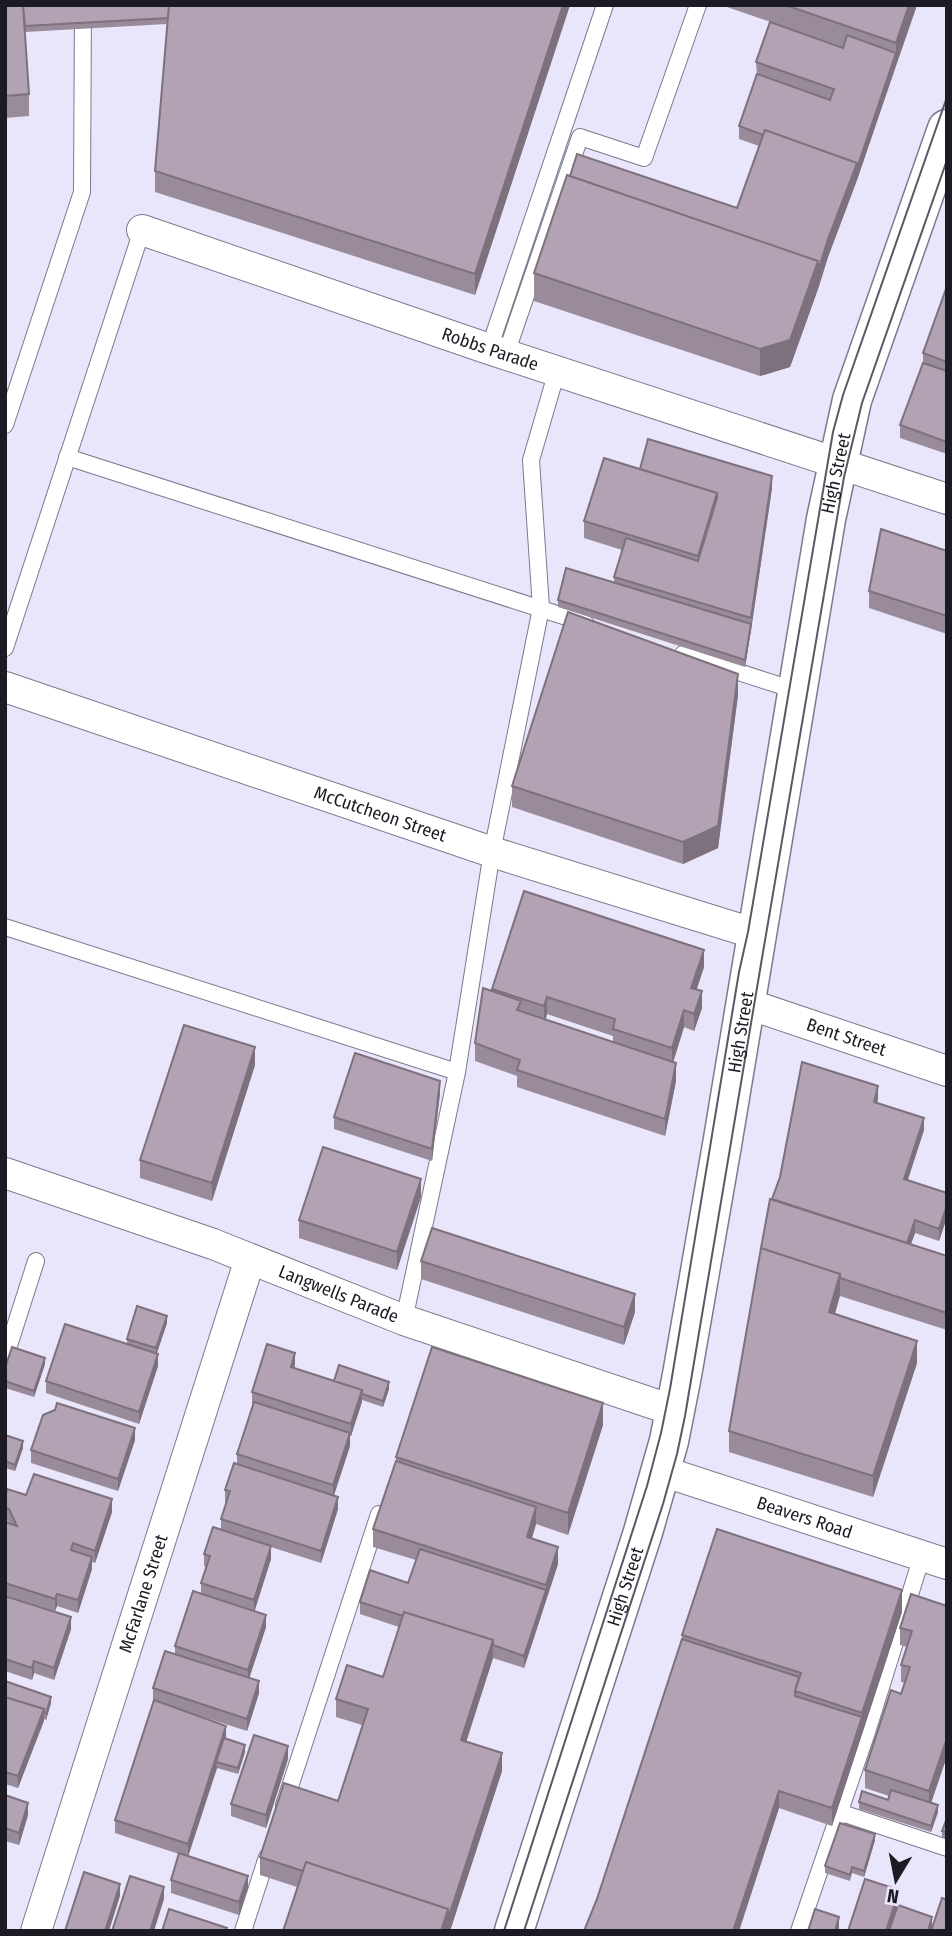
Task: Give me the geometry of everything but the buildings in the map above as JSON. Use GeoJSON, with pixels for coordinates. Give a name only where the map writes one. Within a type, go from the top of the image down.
{"type":"FeatureCollection","features":[{"type":"Feature","properties":{"kind":"main road","name":"High Street"},"geometry":{"type":"LineString","coordinates":[[514,1931],[662,1471],[676,1411],[826,519],[852,400],[947,129]]}},
{"type":"Feature","properties":{"kind":"street","name":"Robbs Parade"},"geometry":{"type":"LineString","coordinates":[[142,230],[498,352],[947,499]]}},
{"type":"Feature","properties":{"kind":"street","name":"McCutcheon Street"},"geometry":{"type":"LineString","coordinates":[[5,687],[492,852],[756,934]]}},
{"type":"Feature","properties":{"kind":"street","name":"Bent Street"},"geometry":{"type":"LineString","coordinates":[[745,1003],[947,1071]]}},
{"type":"Feature","properties":{"kind":"street","name":"Langwells Parade"},"geometry":{"type":"LineString","coordinates":[[5,1173],[250,1259],[404,1320],[434,1336],[676,1411]]}},
{"type":"Feature","properties":{"kind":"street","name":"McFarlane Street"},"geometry":{"type":"LineString","coordinates":[[36,1931],[250,1259]]}},
{"type":"Feature","properties":{"kind":"street","name":"Beavers Road"},"geometry":{"type":"LineString","coordinates":[[662,1471],[935,1560]]}},
{"type":"Feature","properties":{"kind":"lane"},"geometry":{"type":"LineString","coordinates":[[5,425],[82,192],[83,5]]}},
{"type":"Feature","properties":{"kind":"lane"},"geometry":{"type":"LineString","coordinates":[[498,352],[605,5]]}},
{"type":"Feature","properties":{"kind":"lane"},"geometry":{"type":"LineString","coordinates":[[498,352],[580,137],[644,158],[698,5]]}},
{"type":"Feature","properties":{"kind":"lane"},"geometry":{"type":"LineString","coordinates":[[5,648],[142,230]]}},
{"type":"Feature","properties":{"kind":"lane"},"geometry":{"type":"LineString","coordinates":[[404,1320],[457,1072],[492,852],[541,608],[531,460],[557,371]]}},
{"type":"Feature","properties":{"kind":"lane"},"geometry":{"type":"LineString","coordinates":[[67,457],[594,626]]}},
{"type":"Feature","properties":{"kind":"lane"},"geometry":{"type":"LineString","coordinates":[[673,651],[797,691]]}},
{"type":"Feature","properties":{"kind":"lane"},"geometry":{"type":"LineString","coordinates":[[5,927],[457,1072]]}},
{"type":"Feature","properties":{"kind":"lane"},"geometry":{"type":"LineString","coordinates":[[5,1358],[36,1261]]}},
{"type":"Feature","properties":{"kind":"lane"},"geometry":{"type":"LineString","coordinates":[[243,1931],[386,1494]]}},
{"type":"Feature","properties":{"kind":"lane"},"geometry":{"type":"LineString","coordinates":[[799,1931],[866,1735],[935,1560]]}},
{"type":"Feature","properties":{"kind":"lane"},"geometry":{"type":"LineString","coordinates":[[839,1812],[947,1848]]}},
{"type":"Feature","properties":{"kind":"tram line"},"geometry":{"type":"LineString","coordinates":[[504,1931],[647,1486],[661,1433],[833,432],[843,395],[947,97]]}},
{"type":"Feature","properties":{"kind":"tram line"},"geometry":{"type":"LineString","coordinates":[[524,1931],[677,1454],[844,477],[862,403],[947,160]]}}]}
